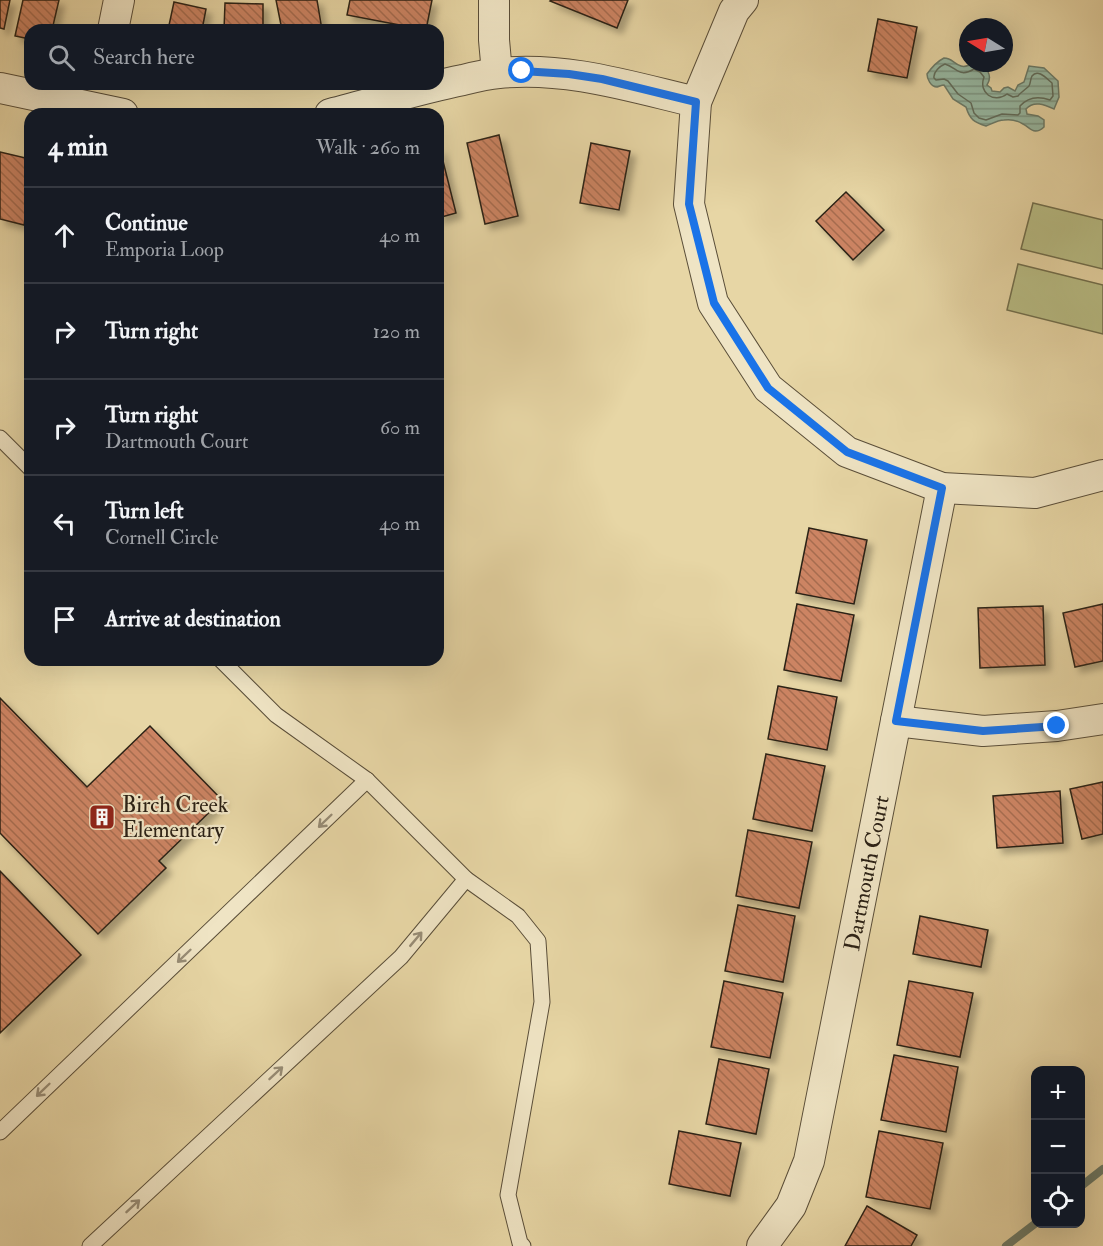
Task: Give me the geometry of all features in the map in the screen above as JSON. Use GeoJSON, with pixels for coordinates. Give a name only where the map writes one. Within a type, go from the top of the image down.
{"type":"FeatureCollection","features":[{"type":"Feature","properties":{"kind":"street"},"geometry":{"type":"LineString","coordinates":[[114,24],[119,0]]}},
{"type":"Feature","properties":{"kind":"street"},"geometry":{"type":"LineString","coordinates":[[494,0],[497,73]]}},
{"type":"Feature","properties":{"kind":"street"},"geometry":{"type":"LineString","coordinates":[[743,0],[734,10],[696,102],[689,204],[714,303],[768,388],[847,452],[942,488],[1035,493],[1103,475]]}},
{"type":"Feature","properties":{"kind":"street"},"geometry":{"type":"LineString","coordinates":[[444,84],[497,73],[544,72],[602,79],[696,102]]}},
{"type":"Feature","properties":{"kind":"street"},"geometry":{"type":"LineString","coordinates":[[0,88],[107,102]]}},
{"type":"Feature","properties":{"kind":"street"},"geometry":{"type":"LineString","coordinates":[[352,108],[417,90]]}},
{"type":"Feature","properties":{"kind":"street","name":"Dartmouth Court"},"geometry":{"type":"LineString","coordinates":[[762,1246],[791,1206],[809,1161],[942,488]]}},
{"type":"Feature","properties":{"kind":"street"},"geometry":{"type":"LineString","coordinates":[[896,721],[983,731],[1057,726],[1103,719]]}},
{"type":"Feature","properties":{"kind":"lane"},"geometry":{"type":"LineString","coordinates":[[0,438],[24,462]]}},
{"type":"Feature","properties":{"kind":"lane"},"geometry":{"type":"LineString","coordinates":[[227,666],[276,715],[367,780],[466,879],[518,916],[538,941],[542,1002],[508,1195],[520,1243],[523,1246]]}},
{"type":"Feature","properties":{"kind":"lane"},"geometry":{"type":"LineString","coordinates":[[0,1132],[367,780]]}},
{"type":"Feature","properties":{"kind":"lane"},"geometry":{"type":"LineString","coordinates":[[90,1246],[401,957],[466,879]]}},
{"type":"Feature","properties":{"kind":"green space"},"geometry":{"type":"Polygon","coordinates":[[[1033,203],[1103,220],[1103,269],[1021,249],[1033,203]]]}},
{"type":"Feature","properties":{"kind":"green space"},"geometry":{"type":"Polygon","coordinates":[[[1018,264],[1103,285],[1103,334],[1007,310],[1018,264]]]}},
{"type":"Feature","properties":{"kind":"water"},"geometry":{"type":"Polygon","coordinates":[[[944,58],[949,59],[959,65],[959,72],[988,72],[989,82],[987,85],[992,91],[1000,92],[1008,87],[1015,91],[1018,85],[1024,82],[1029,66],[1044,68],[1058,81],[1059,97],[1054,109],[1036,104],[1026,109],[1027,114],[1044,120],[1044,127],[1041,130],[1035,131],[1011,120],[999,121],[986,126],[975,122],[966,107],[953,99],[944,85],[935,87],[931,84],[927,74],[944,58]]]}},
{"type":"Feature","properties":{"kind":"building"},"geometry":{"type":"Polygon","coordinates":[[[0,0],[10,0],[4,29],[0,28],[0,0]]]}},
{"type":"Feature","properties":{"kind":"building"},"geometry":{"type":"Polygon","coordinates":[[[23,0],[59,0],[53,24],[24,24],[24,38],[15,36],[23,0]]]}},
{"type":"Feature","properties":{"kind":"building"},"geometry":{"type":"Polygon","coordinates":[[[276,0],[317,0],[321,24],[281,24],[276,0]]]}},
{"type":"Feature","properties":{"kind":"building"},"geometry":{"type":"Polygon","coordinates":[[[350,0],[432,0],[427,24],[394,24],[347,15],[350,0]]]}},
{"type":"Feature","properties":{"kind":"building"},"geometry":{"type":"Polygon","coordinates":[[[551,0],[628,0],[617,28],[551,0]]]}},
{"type":"Feature","properties":{"kind":"building"},"geometry":{"type":"Polygon","coordinates":[[[174,2],[206,9],[203,24],[169,24],[174,2]]]}},
{"type":"Feature","properties":{"kind":"building"},"geometry":{"type":"Polygon","coordinates":[[[225,3],[263,4],[263,24],[224,24],[225,3]]]}},
{"type":"Feature","properties":{"kind":"building"},"geometry":{"type":"Polygon","coordinates":[[[878,19],[917,27],[907,78],[868,71],[878,19]]]}},
{"type":"Feature","properties":{"kind":"building"},"geometry":{"type":"Polygon","coordinates":[[[499,135],[518,216],[485,224],[467,143],[499,135]]]}},
{"type":"Feature","properties":{"kind":"building"},"geometry":{"type":"Polygon","coordinates":[[[591,143],[630,151],[619,210],[580,203],[591,143]]]}},
{"type":"Feature","properties":{"kind":"building"},"geometry":{"type":"Polygon","coordinates":[[[0,152],[24,158],[24,225],[0,219],[0,152]]]}},
{"type":"Feature","properties":{"kind":"building"},"geometry":{"type":"Polygon","coordinates":[[[444,165],[456,213],[444,216],[444,165]]]}},
{"type":"Feature","properties":{"kind":"building"},"geometry":{"type":"Polygon","coordinates":[[[846,192],[884,230],[853,260],[816,221],[846,192]]]}},
{"type":"Feature","properties":{"kind":"building"},"geometry":{"type":"Polygon","coordinates":[[[809,528],[867,540],[854,604],[796,593],[809,528]]]}},
{"type":"Feature","properties":{"kind":"building"},"geometry":{"type":"Polygon","coordinates":[[[797,604],[854,615],[841,681],[784,670],[797,604]]]}},
{"type":"Feature","properties":{"kind":"building"},"geometry":{"type":"Polygon","coordinates":[[[1103,604],[1103,661],[1075,667],[1063,613],[1103,604]]]}},
{"type":"Feature","properties":{"kind":"building"},"geometry":{"type":"Polygon","coordinates":[[[1043,606],[1045,665],[980,668],[978,608],[1043,606]]]}},
{"type":"Feature","properties":{"kind":"building"},"geometry":{"type":"Polygon","coordinates":[[[778,686],[837,697],[827,750],[768,739],[778,686]]]}},
{"type":"Feature","properties":{"kind":"building","name":"Birch Creek Elementary"},"geometry":{"type":"Polygon","coordinates":[[[0,698],[87,787],[150,726],[222,800],[159,861],[166,868],[98,934],[0,833],[0,698]]]}},
{"type":"Feature","properties":{"kind":"building"},"geometry":{"type":"Polygon","coordinates":[[[766,754],[825,766],[812,831],[753,819],[766,754]]]}},
{"type":"Feature","properties":{"kind":"building"},"geometry":{"type":"Polygon","coordinates":[[[1103,782],[1103,834],[1082,839],[1070,789],[1103,782]]]}},
{"type":"Feature","properties":{"kind":"building"},"geometry":{"type":"Polygon","coordinates":[[[1060,791],[1063,843],[997,848],[993,796],[1060,791]]]}},
{"type":"Feature","properties":{"kind":"building"},"geometry":{"type":"Polygon","coordinates":[[[748,830],[812,842],[799,908],[736,896],[748,830]]]}},
{"type":"Feature","properties":{"kind":"building"},"geometry":{"type":"Polygon","coordinates":[[[0,871],[81,955],[0,1033],[0,871]]]}},
{"type":"Feature","properties":{"kind":"building"},"geometry":{"type":"Polygon","coordinates":[[[738,905],[795,916],[783,982],[725,971],[738,905]]]}},
{"type":"Feature","properties":{"kind":"building"},"geometry":{"type":"Polygon","coordinates":[[[920,916],[988,930],[981,967],[913,954],[920,916]]]}},
{"type":"Feature","properties":{"kind":"building"},"geometry":{"type":"Polygon","coordinates":[[[724,981],[783,993],[770,1058],[711,1047],[724,981]]]}},
{"type":"Feature","properties":{"kind":"building"},"geometry":{"type":"Polygon","coordinates":[[[909,981],[973,993],[960,1057],[897,1045],[909,981]]]}},
{"type":"Feature","properties":{"kind":"building"},"geometry":{"type":"Polygon","coordinates":[[[894,1055],[958,1067],[946,1132],[881,1120],[894,1055]]]}},
{"type":"Feature","properties":{"kind":"building"},"geometry":{"type":"Polygon","coordinates":[[[719,1059],[769,1069],[756,1134],[706,1124],[719,1059]]]}},
{"type":"Feature","properties":{"kind":"building"},"geometry":{"type":"Polygon","coordinates":[[[679,1131],[741,1143],[730,1196],[669,1184],[679,1131]]]}},
{"type":"Feature","properties":{"kind":"building"},"geometry":{"type":"Polygon","coordinates":[[[879,1131],[943,1143],[930,1209],[866,1197],[879,1131]]]}},
{"type":"Feature","properties":{"kind":"building"},"geometry":{"type":"Polygon","coordinates":[[[867,1206],[917,1235],[911,1246],[845,1246],[867,1206]]]}},
{"type":"Feature","properties":{"kind":"waterway"},"geometry":{"type":"LineString","coordinates":[[1085,1183],[1103,1169]]}},
{"type":"Feature","properties":{"kind":"waterway"},"geometry":{"type":"LineString","coordinates":[[1006,1246],[1031,1227]]}},
{"type":"Feature","properties":{"kind":"place","name":"Birch Creek Elementary"},"geometry":{"type":"Point","coordinates":[102,817]}},
{"type":"Feature","properties":{"kind":"route"},"geometry":{"type":"LineString","coordinates":[[522,71],[602,79],[696,102],[689,204],[714,303],[768,388],[847,452],[942,488],[896,721],[983,731],[1057,726]]}}]}
